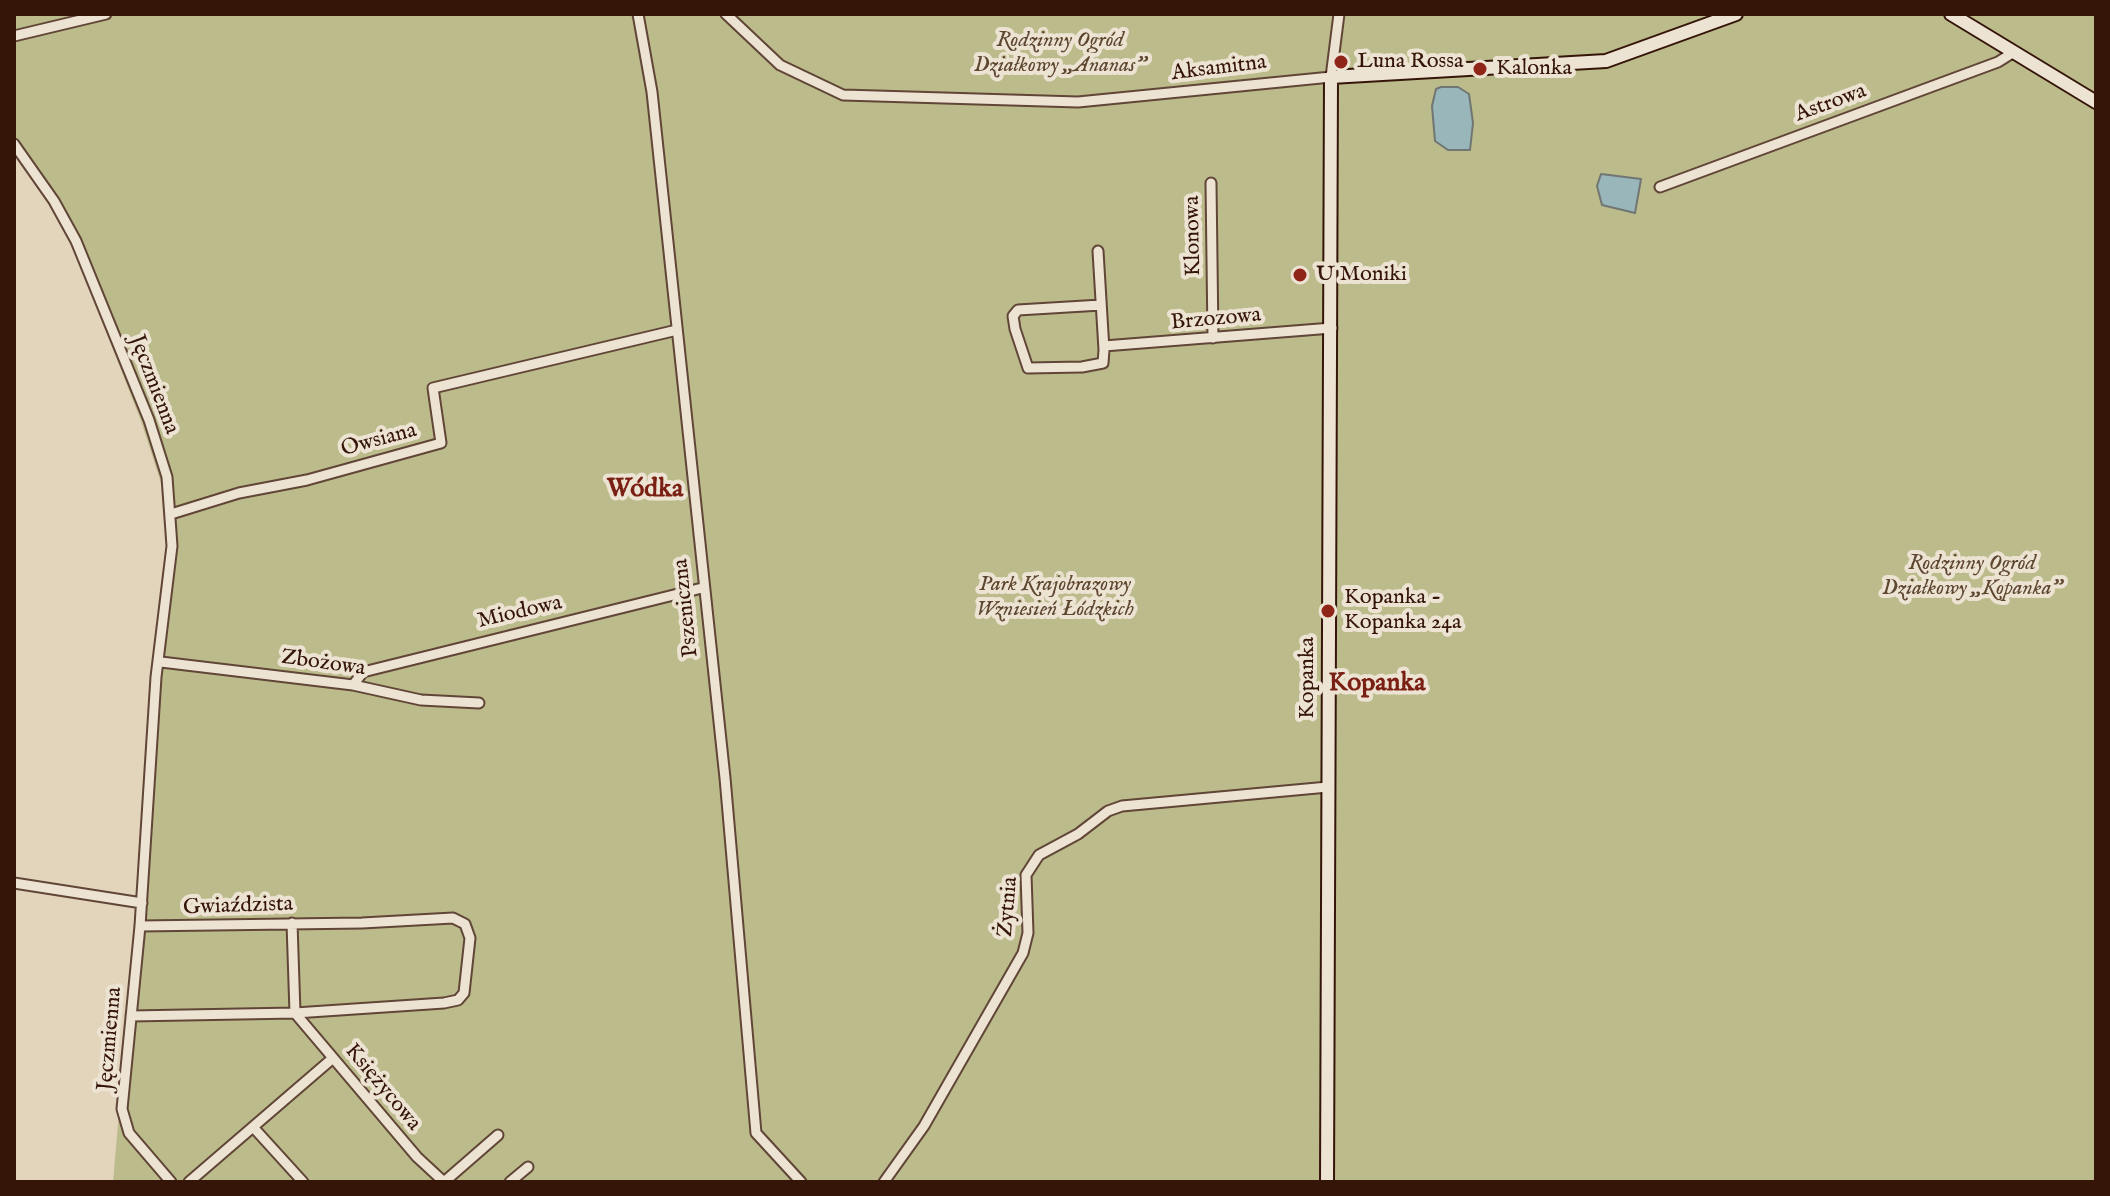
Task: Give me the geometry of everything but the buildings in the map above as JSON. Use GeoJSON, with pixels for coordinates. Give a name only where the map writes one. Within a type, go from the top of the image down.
{"type":"FeatureCollection","features":[{"type":"Feature","properties":{"kind":"street"},"geometry":{"type":"LineString","coordinates":[[14,36],[106,14]]}},
{"type":"Feature","properties":{"kind":"street","name":"Pszeniczna"},"geometry":{"type":"LineString","coordinates":[[638,14],[651,80],[732,852],[756,1133],[801,1182]]}},
{"type":"Feature","properties":{"kind":"street","name":"Aksamitna"},"geometry":{"type":"LineString","coordinates":[[726,14],[780,65],[825,89],[849,97],[1097,102],[1331,77],[1606,61],[1736,14]]}},
{"type":"Feature","properties":{"kind":"street"},"geometry":{"type":"LineString","coordinates":[[1331,77],[1339,14]]}},
{"type":"Feature","properties":{"kind":"street"},"geometry":{"type":"LineString","coordinates":[[1951,14],[2096,102]]}},
{"type":"Feature","properties":{"kind":"street","name":"Astrowa"},"geometry":{"type":"LineString","coordinates":[[1660,187],[1998,62],[2014,52]]}},
{"type":"Feature","properties":{"kind":"street","name":"Kopanka"},"geometry":{"type":"LineString","coordinates":[[1327,1182],[1331,77]]}},
{"type":"Feature","properties":{"kind":"street","name":"Jęczmienna"},"geometry":{"type":"LineString","coordinates":[[14,144],[54,201],[76,241],[158,446],[171,514],[172,546],[161,662],[163,671],[157,692],[123,1122],[171,1182]]}},
{"type":"Feature","properties":{"kind":"street","name":"Klonowa"},"geometry":{"type":"LineString","coordinates":[[1211,183],[1213,338]]}},
{"type":"Feature","properties":{"kind":"street"},"geometry":{"type":"LineString","coordinates":[[1098,251],[1104,346],[1103,363],[1028,368],[1013,316],[1018,310],[1101,305]]}},
{"type":"Feature","properties":{"kind":"street","name":"Brzozowa"},"geometry":{"type":"LineString","coordinates":[[1104,346],[1332,328]]}},
{"type":"Feature","properties":{"kind":"street","name":"Owsiana"},"geometry":{"type":"LineString","coordinates":[[171,514],[239,493],[307,480],[441,443],[433,388],[677,330]]}},
{"type":"Feature","properties":{"kind":"street","name":"Miodowa"},"geometry":{"type":"LineString","coordinates":[[353,685],[363,672],[702,588]]}},
{"type":"Feature","properties":{"kind":"street","name":"Zbożowa"},"geometry":{"type":"LineString","coordinates":[[161,662],[353,685],[421,700],[479,703]]}},
{"type":"Feature","properties":{"kind":"street","name":"Żytnia"},"geometry":{"type":"LineString","coordinates":[[884,1182],[924,1126],[1023,953],[1028,933],[1026,875],[1039,855],[1078,834],[1108,811],[1122,806],[1328,787]]}},
{"type":"Feature","properties":{"kind":"street"},"geometry":{"type":"LineString","coordinates":[[14,883],[142,903]]}},
{"type":"Feature","properties":{"kind":"street","name":"Gwiaździsta"},"geometry":{"type":"LineString","coordinates":[[140,926],[436,918],[453,918],[465,924],[470,938],[464,993],[458,1000],[295,1013]]}},
{"type":"Feature","properties":{"kind":"street"},"geometry":{"type":"LineString","coordinates":[[131,1016],[295,1013],[292,923]]}},
{"type":"Feature","properties":{"kind":"street","name":"Księżycowa"},"geometry":{"type":"LineString","coordinates":[[295,1013],[417,1157],[444,1182]]}},
{"type":"Feature","properties":{"kind":"street"},"geometry":{"type":"LineString","coordinates":[[189,1182],[333,1058]]}},
{"type":"Feature","properties":{"kind":"street"},"geometry":{"type":"LineString","coordinates":[[253,1127],[303,1182]]}},
{"type":"Feature","properties":{"kind":"street"},"geometry":{"type":"LineString","coordinates":[[444,1182],[498,1135]]}},
{"type":"Feature","properties":{"kind":"street"},"geometry":{"type":"LineString","coordinates":[[510,1182],[528,1167]]}},
{"type":"Feature","properties":{"kind":"green space","name":"Park Krajobrazowy Wzniesień Łódzkich"},"geometry":{"type":"Polygon","coordinates":[[[14,14],[2096,14],[2096,1182],[113,1182],[171,514],[141,421],[64,224],[14,146],[14,14]]]}},
{"type":"Feature","properties":{"kind":"water"},"geometry":{"type":"Polygon","coordinates":[[[1458,87],[1469,94],[1473,123],[1470,150],[1448,150],[1435,141],[1432,106],[1436,89],[1458,87]]]}},
{"type":"Feature","properties":{"kind":"water"},"geometry":{"type":"Polygon","coordinates":[[[1601,174],[1641,179],[1635,213],[1602,205],[1597,186],[1601,174]]]}},
{"type":"Feature","properties":{"kind":"place","name":"Luna Rossa"},"geometry":{"type":"Point","coordinates":[1341,62]}},
{"type":"Feature","properties":{"kind":"place","name":"Kalonka"},"geometry":{"type":"Point","coordinates":[1480,69]}},
{"type":"Feature","properties":{"kind":"place","name":"U Moniki"},"geometry":{"type":"Point","coordinates":[1300,275]}},
{"type":"Feature","properties":{"kind":"place","name":"Kopanka - Kopanka 24a"},"geometry":{"type":"Point","coordinates":[1328,611]}},
{"type":"Feature","properties":{"kind":"district","name":"Wódka"},"geometry":{"type":"Point","coordinates":[645,491]}},
{"type":"Feature","properties":{"kind":"district","name":"Kopanka"},"geometry":{"type":"Point","coordinates":[1377,685]}},
{"type":"Feature","properties":{"kind":"park label","name":"Rodzinny Ogród Działkowy „Ananas”"},"geometry":{"type":"Point","coordinates":[1060,54]}},
{"type":"Feature","properties":{"kind":"park label","name":"Rodzinny Ogród Działkowy „Kopanka”"},"geometry":{"type":"Point","coordinates":[1972,576]}}]}
